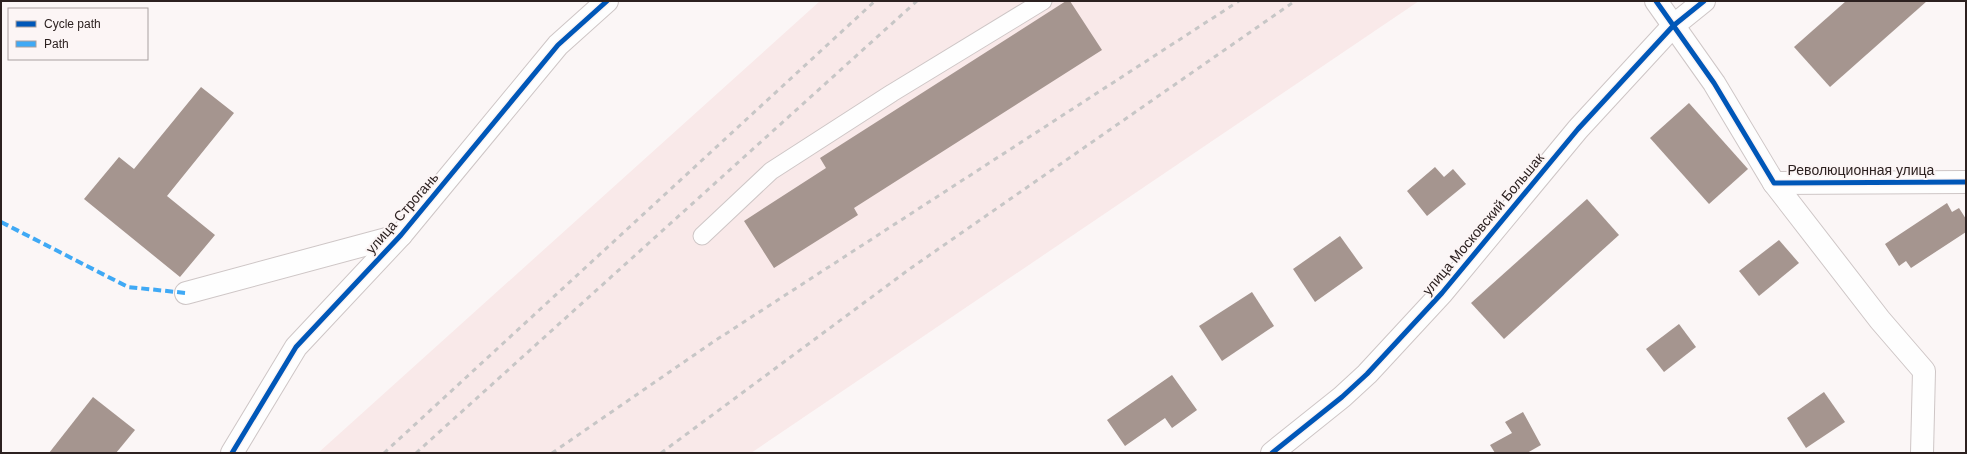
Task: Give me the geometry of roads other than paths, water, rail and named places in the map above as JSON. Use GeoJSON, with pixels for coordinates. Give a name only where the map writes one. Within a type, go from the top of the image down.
{"type":"FeatureCollection","features":[{"type":"Feature","properties":{"kind":"street","name":"улица Строгань"},"geometry":{"type":"LineString","coordinates":[[232,453],[296,348],[401,235],[558,45],[607,1]]}},
{"type":"Feature","properties":{"kind":"street","name":"Революционная улица"},"geometry":{"type":"LineString","coordinates":[[1656,1],[1714,83],[1774,183],[1966,182]]}},
{"type":"Feature","properties":{"kind":"street","name":"улица Московский Большак"},"geometry":{"type":"LineString","coordinates":[[1272,453],[1342,397],[1367,374],[1442,293],[1578,129],[1673,26],[1704,1]]}},
{"type":"Feature","properties":{"kind":"street"},"geometry":{"type":"LineString","coordinates":[[1774,183],[1880,320],[1924,371],[1922,453]]}},
{"type":"Feature","properties":{"kind":"street"},"geometry":{"type":"LineString","coordinates":[[186,293],[401,235]]}},
{"type":"Feature","properties":{"kind":"lane"},"geometry":{"type":"LineString","coordinates":[[702,236],[771,171],[892,93],[1044,1]]}},
{"type":"Feature","properties":{"kind":"railway"},"geometry":{"type":"LineString","coordinates":[[384,453],[875,1]]}},
{"type":"Feature","properties":{"kind":"railway"},"geometry":{"type":"LineString","coordinates":[[416,453],[917,1]]}},
{"type":"Feature","properties":{"kind":"railway"},"geometry":{"type":"LineString","coordinates":[[552,453],[713,342],[1239,1]]}},
{"type":"Feature","properties":{"kind":"railway"},"geometry":{"type":"LineString","coordinates":[[661,453],[911,268],[1295,1]]}}]}
